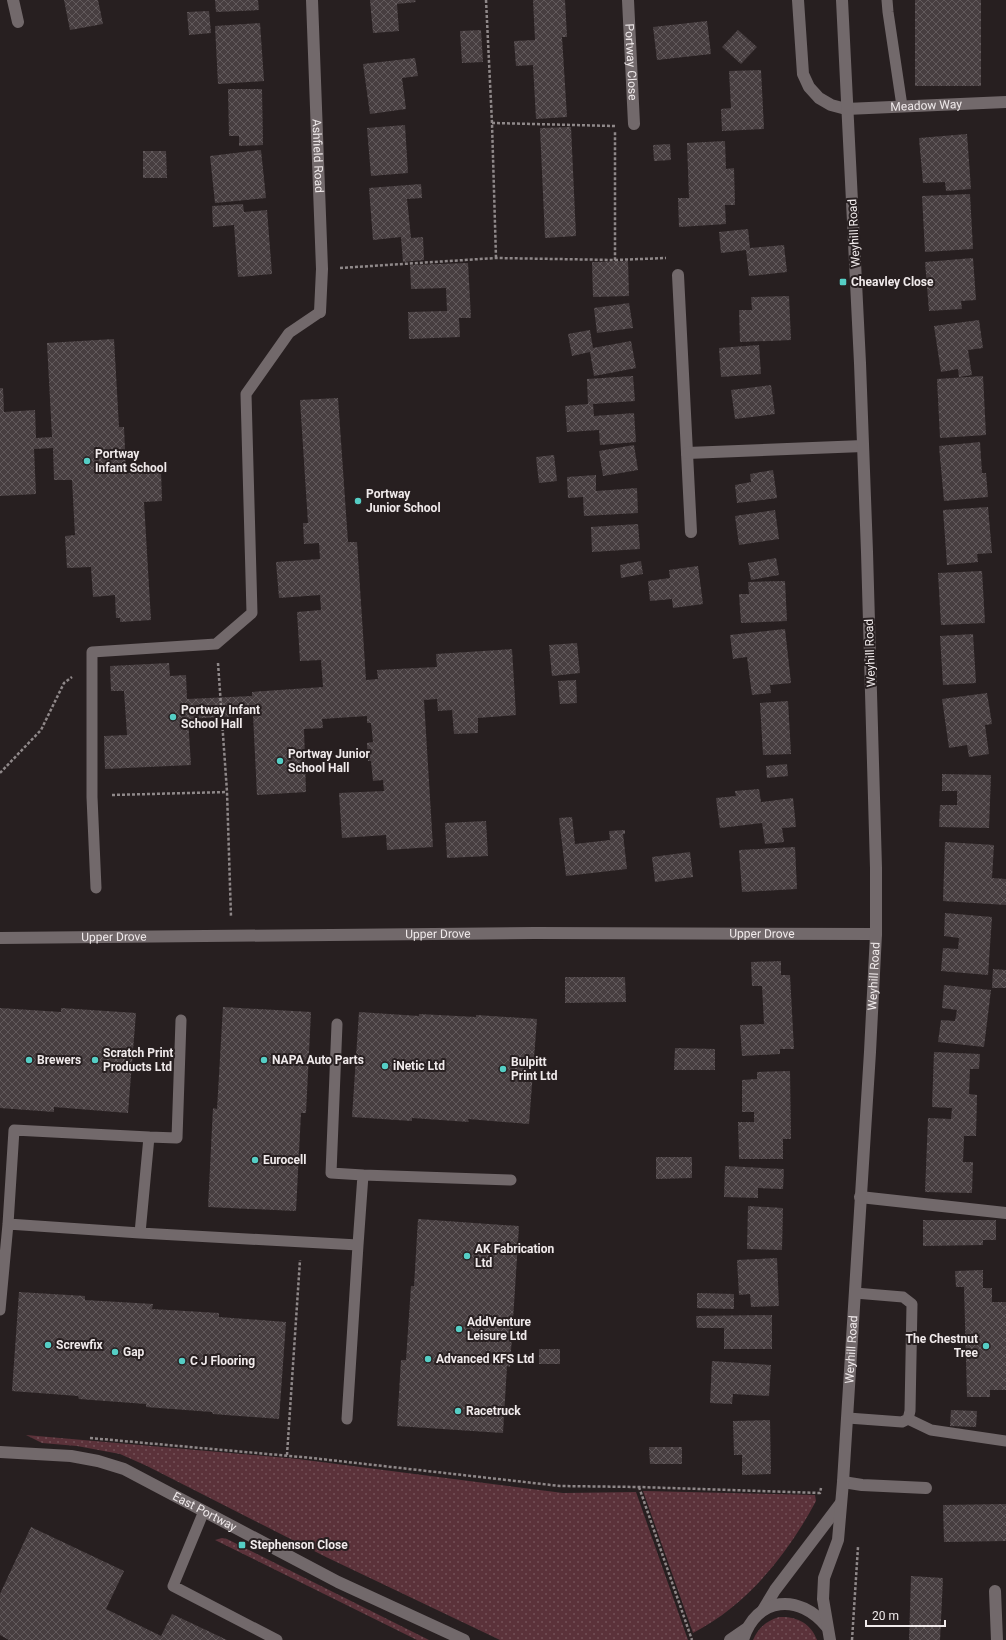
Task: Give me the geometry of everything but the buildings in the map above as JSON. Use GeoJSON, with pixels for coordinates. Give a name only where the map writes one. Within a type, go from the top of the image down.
{"type":"FeatureCollection","features":[{"type":"Feature","properties":{"kind":"street"},"geometry":{"type":"LineString","coordinates":[[13,0],[18,22]]}},
{"type":"Feature","properties":{"kind":"street","name":"Ashfield Road"},"geometry":{"type":"LineString","coordinates":[[312,0],[322,269],[320,312]]}},
{"type":"Feature","properties":{"kind":"street","name":"Portway Close"},"geometry":{"type":"LineString","coordinates":[[628,0],[634,124]]}},
{"type":"Feature","properties":{"kind":"street"},"geometry":{"type":"LineString","coordinates":[[798,0],[803,74],[809,87],[819,98],[831,105],[846,109]]}},
{"type":"Feature","properties":{"kind":"street","name":"Weyhill Road"},"geometry":{"type":"LineString","coordinates":[[830,1640],[823,1598],[824,1578],[838,1540],[843,1482],[876,934],[876,868],[863,446],[856,259],[846,109],[842,0]]}},
{"type":"Feature","properties":{"kind":"street","name":"Meadow Way"},"geometry":{"type":"LineString","coordinates":[[846,109],[1006,102]]}},
{"type":"Feature","properties":{"kind":"street"},"geometry":{"type":"LineString","coordinates":[[678,275],[691,532]]}},
{"type":"Feature","properties":{"kind":"street"},"geometry":{"type":"LineString","coordinates":[[688,453],[863,446]]}},
{"type":"Feature","properties":{"kind":"street","name":"Upper Drove"},"geometry":{"type":"LineString","coordinates":[[0,938],[535,933],[876,934]]}},
{"type":"Feature","properties":{"kind":"street"},"geometry":{"type":"LineString","coordinates":[[860,1197],[1006,1213]]}},
{"type":"Feature","properties":{"kind":"street","name":"East Portway"},"geometry":{"type":"LineString","coordinates":[[0,1452],[71,1456],[98,1461],[124,1469],[338,1582],[464,1640]]}},
{"type":"Feature","properties":{"kind":"street"},"geometry":{"type":"LineString","coordinates":[[843,1482],[926,1488]]}},
{"type":"Feature","properties":{"kind":"street"},"geometry":{"type":"LineString","coordinates":[[730,1640],[745,1635],[751,1622],[763,1610],[775,1590],[841,1503]]}},
{"type":"Feature","properties":{"kind":"street"},"geometry":{"type":"LineString","coordinates":[[995,1591],[997,1640]]}},
{"type":"Feature","properties":{"kind":"street"},"geometry":{"type":"LineString","coordinates":[[763,1610],[782,1604],[798,1605],[814,1613],[827,1627]]}},
{"type":"Feature","properties":{"kind":"lane"},"geometry":{"type":"LineString","coordinates":[[887,0],[902,106]]}},
{"type":"Feature","properties":{"kind":"lane"},"geometry":{"type":"LineString","coordinates":[[96,888],[92,796],[92,652],[216,644],[252,613],[246,394],[289,333],[320,312]]}},
{"type":"Feature","properties":{"kind":"lane"},"geometry":{"type":"LineString","coordinates":[[0,1310],[8,1224],[14,1130],[177,1138],[181,1020]]}},
{"type":"Feature","properties":{"kind":"lane"},"geometry":{"type":"LineString","coordinates":[[337,1024],[331,1173],[511,1180]]}},
{"type":"Feature","properties":{"kind":"lane"},"geometry":{"type":"LineString","coordinates":[[140,1233],[149,1137]]}},
{"type":"Feature","properties":{"kind":"lane"},"geometry":{"type":"LineString","coordinates":[[347,1419],[364,1175]]}},
{"type":"Feature","properties":{"kind":"lane"},"geometry":{"type":"LineString","coordinates":[[8,1224],[358,1245]]}},
{"type":"Feature","properties":{"kind":"lane"},"geometry":{"type":"LineString","coordinates":[[848,1418],[902,1422],[908,1419],[910,1411],[912,1304],[904,1297],[855,1293]]}},
{"type":"Feature","properties":{"kind":"lane"},"geometry":{"type":"LineString","coordinates":[[908,1419],[931,1430],[1006,1441]]}},
{"type":"Feature","properties":{"kind":"lane"},"geometry":{"type":"LineString","coordinates":[[204,1511],[173,1586],[277,1640]]}},
{"type":"Feature","properties":{"kind":"path"},"geometry":{"type":"LineString","coordinates":[[486,0],[492,123],[496,258]]}},
{"type":"Feature","properties":{"kind":"path"},"geometry":{"type":"LineString","coordinates":[[492,123],[615,126],[634,124]]}},
{"type":"Feature","properties":{"kind":"path"},"geometry":{"type":"LineString","coordinates":[[615,126],[615,260]]}},
{"type":"Feature","properties":{"kind":"path"},"geometry":{"type":"LineString","coordinates":[[322,269],[496,258],[615,260],[671,258],[678,275]]}},
{"type":"Feature","properties":{"kind":"path"},"geometry":{"type":"LineString","coordinates":[[216,644],[227,792],[231,916]]}},
{"type":"Feature","properties":{"kind":"path"},"geometry":{"type":"LineString","coordinates":[[0,773],[41,730],[64,683],[77,673],[92,652]]}},
{"type":"Feature","properties":{"kind":"path"},"geometry":{"type":"LineString","coordinates":[[92,796],[227,792]]}},
{"type":"Feature","properties":{"kind":"path"},"geometry":{"type":"LineString","coordinates":[[287,1455],[301,1242]]}},
{"type":"Feature","properties":{"kind":"path"},"geometry":{"type":"LineString","coordinates":[[82,1437],[287,1455],[560,1486],[820,1493]]}},
{"type":"Feature","properties":{"kind":"path"},"geometry":{"type":"LineString","coordinates":[[639,1487],[692,1640]]}},
{"type":"Feature","properties":{"kind":"shaded area"},"geometry":{"type":"Polygon","coordinates":[[[26,1435],[298,1459],[563,1493],[636,1492],[688,1640],[500,1640],[326,1557],[147,1466],[120,1454],[77,1446],[42,1443],[26,1435]]]}},
{"type":"Feature","properties":{"kind":"shaded area"},"geometry":{"type":"Polygon","coordinates":[[[643,1491],[815,1495],[816,1501],[793,1540],[764,1576],[731,1608],[693,1633],[643,1491]]]}},
{"type":"Feature","properties":{"kind":"shaded area"},"geometry":{"type":"Polygon","coordinates":[[[222,1538],[227,1539],[429,1640],[417,1640],[215,1540],[222,1538]]]}},
{"type":"Feature","properties":{"kind":"shaded area"},"geometry":{"type":"Polygon","coordinates":[[[779,1617],[797,1619],[807,1625],[817,1640],[753,1640],[757,1632],[763,1626],[779,1617]]]}},
{"type":"Feature","properties":{"kind":"place","name":"Cheavley Close"},"geometry":{"type":"Point","coordinates":[843,282]}},
{"type":"Feature","properties":{"kind":"place","name":"Portway Infant School"},"geometry":{"type":"Point","coordinates":[87,461]}},
{"type":"Feature","properties":{"kind":"place","name":"Portway Junior School"},"geometry":{"type":"Point","coordinates":[358,501]}},
{"type":"Feature","properties":{"kind":"place","name":"Portway Infant School Hall"},"geometry":{"type":"Point","coordinates":[173,717]}},
{"type":"Feature","properties":{"kind":"place","name":"Portway Junior School Hall"},"geometry":{"type":"Point","coordinates":[280,761]}},
{"type":"Feature","properties":{"kind":"place","name":"Brewers"},"geometry":{"type":"Point","coordinates":[29,1060]}},
{"type":"Feature","properties":{"kind":"place","name":"Scratch Print Products Ltd"},"geometry":{"type":"Point","coordinates":[95,1060]}},
{"type":"Feature","properties":{"kind":"place","name":"NAPA Auto Parts"},"geometry":{"type":"Point","coordinates":[264,1060]}},
{"type":"Feature","properties":{"kind":"place","name":"iNetic Ltd"},"geometry":{"type":"Point","coordinates":[385,1066]}},
{"type":"Feature","properties":{"kind":"place","name":"Bulpitt Print Ltd"},"geometry":{"type":"Point","coordinates":[503,1069]}},
{"type":"Feature","properties":{"kind":"place","name":"Eurocell"},"geometry":{"type":"Point","coordinates":[255,1160]}},
{"type":"Feature","properties":{"kind":"place","name":"AK Fabrication Ltd"},"geometry":{"type":"Point","coordinates":[467,1256]}},
{"type":"Feature","properties":{"kind":"place","name":"AddVenture Leisure Ltd"},"geometry":{"type":"Point","coordinates":[459,1329]}},
{"type":"Feature","properties":{"kind":"place","name":"Screwfix"},"geometry":{"type":"Point","coordinates":[48,1345]}},
{"type":"Feature","properties":{"kind":"place","name":"The Chestnut Tree"},"geometry":{"type":"Point","coordinates":[986,1346]}},
{"type":"Feature","properties":{"kind":"place","name":"Gap"},"geometry":{"type":"Point","coordinates":[115,1352]}},
{"type":"Feature","properties":{"kind":"place","name":"Advanced KFS Ltd"},"geometry":{"type":"Point","coordinates":[428,1359]}},
{"type":"Feature","properties":{"kind":"place","name":"C J Flooring"},"geometry":{"type":"Point","coordinates":[182,1361]}},
{"type":"Feature","properties":{"kind":"place","name":"Racetruck"},"geometry":{"type":"Point","coordinates":[458,1411]}},
{"type":"Feature","properties":{"kind":"place","name":"Stephenson Close"},"geometry":{"type":"Point","coordinates":[242,1545]}}]}
